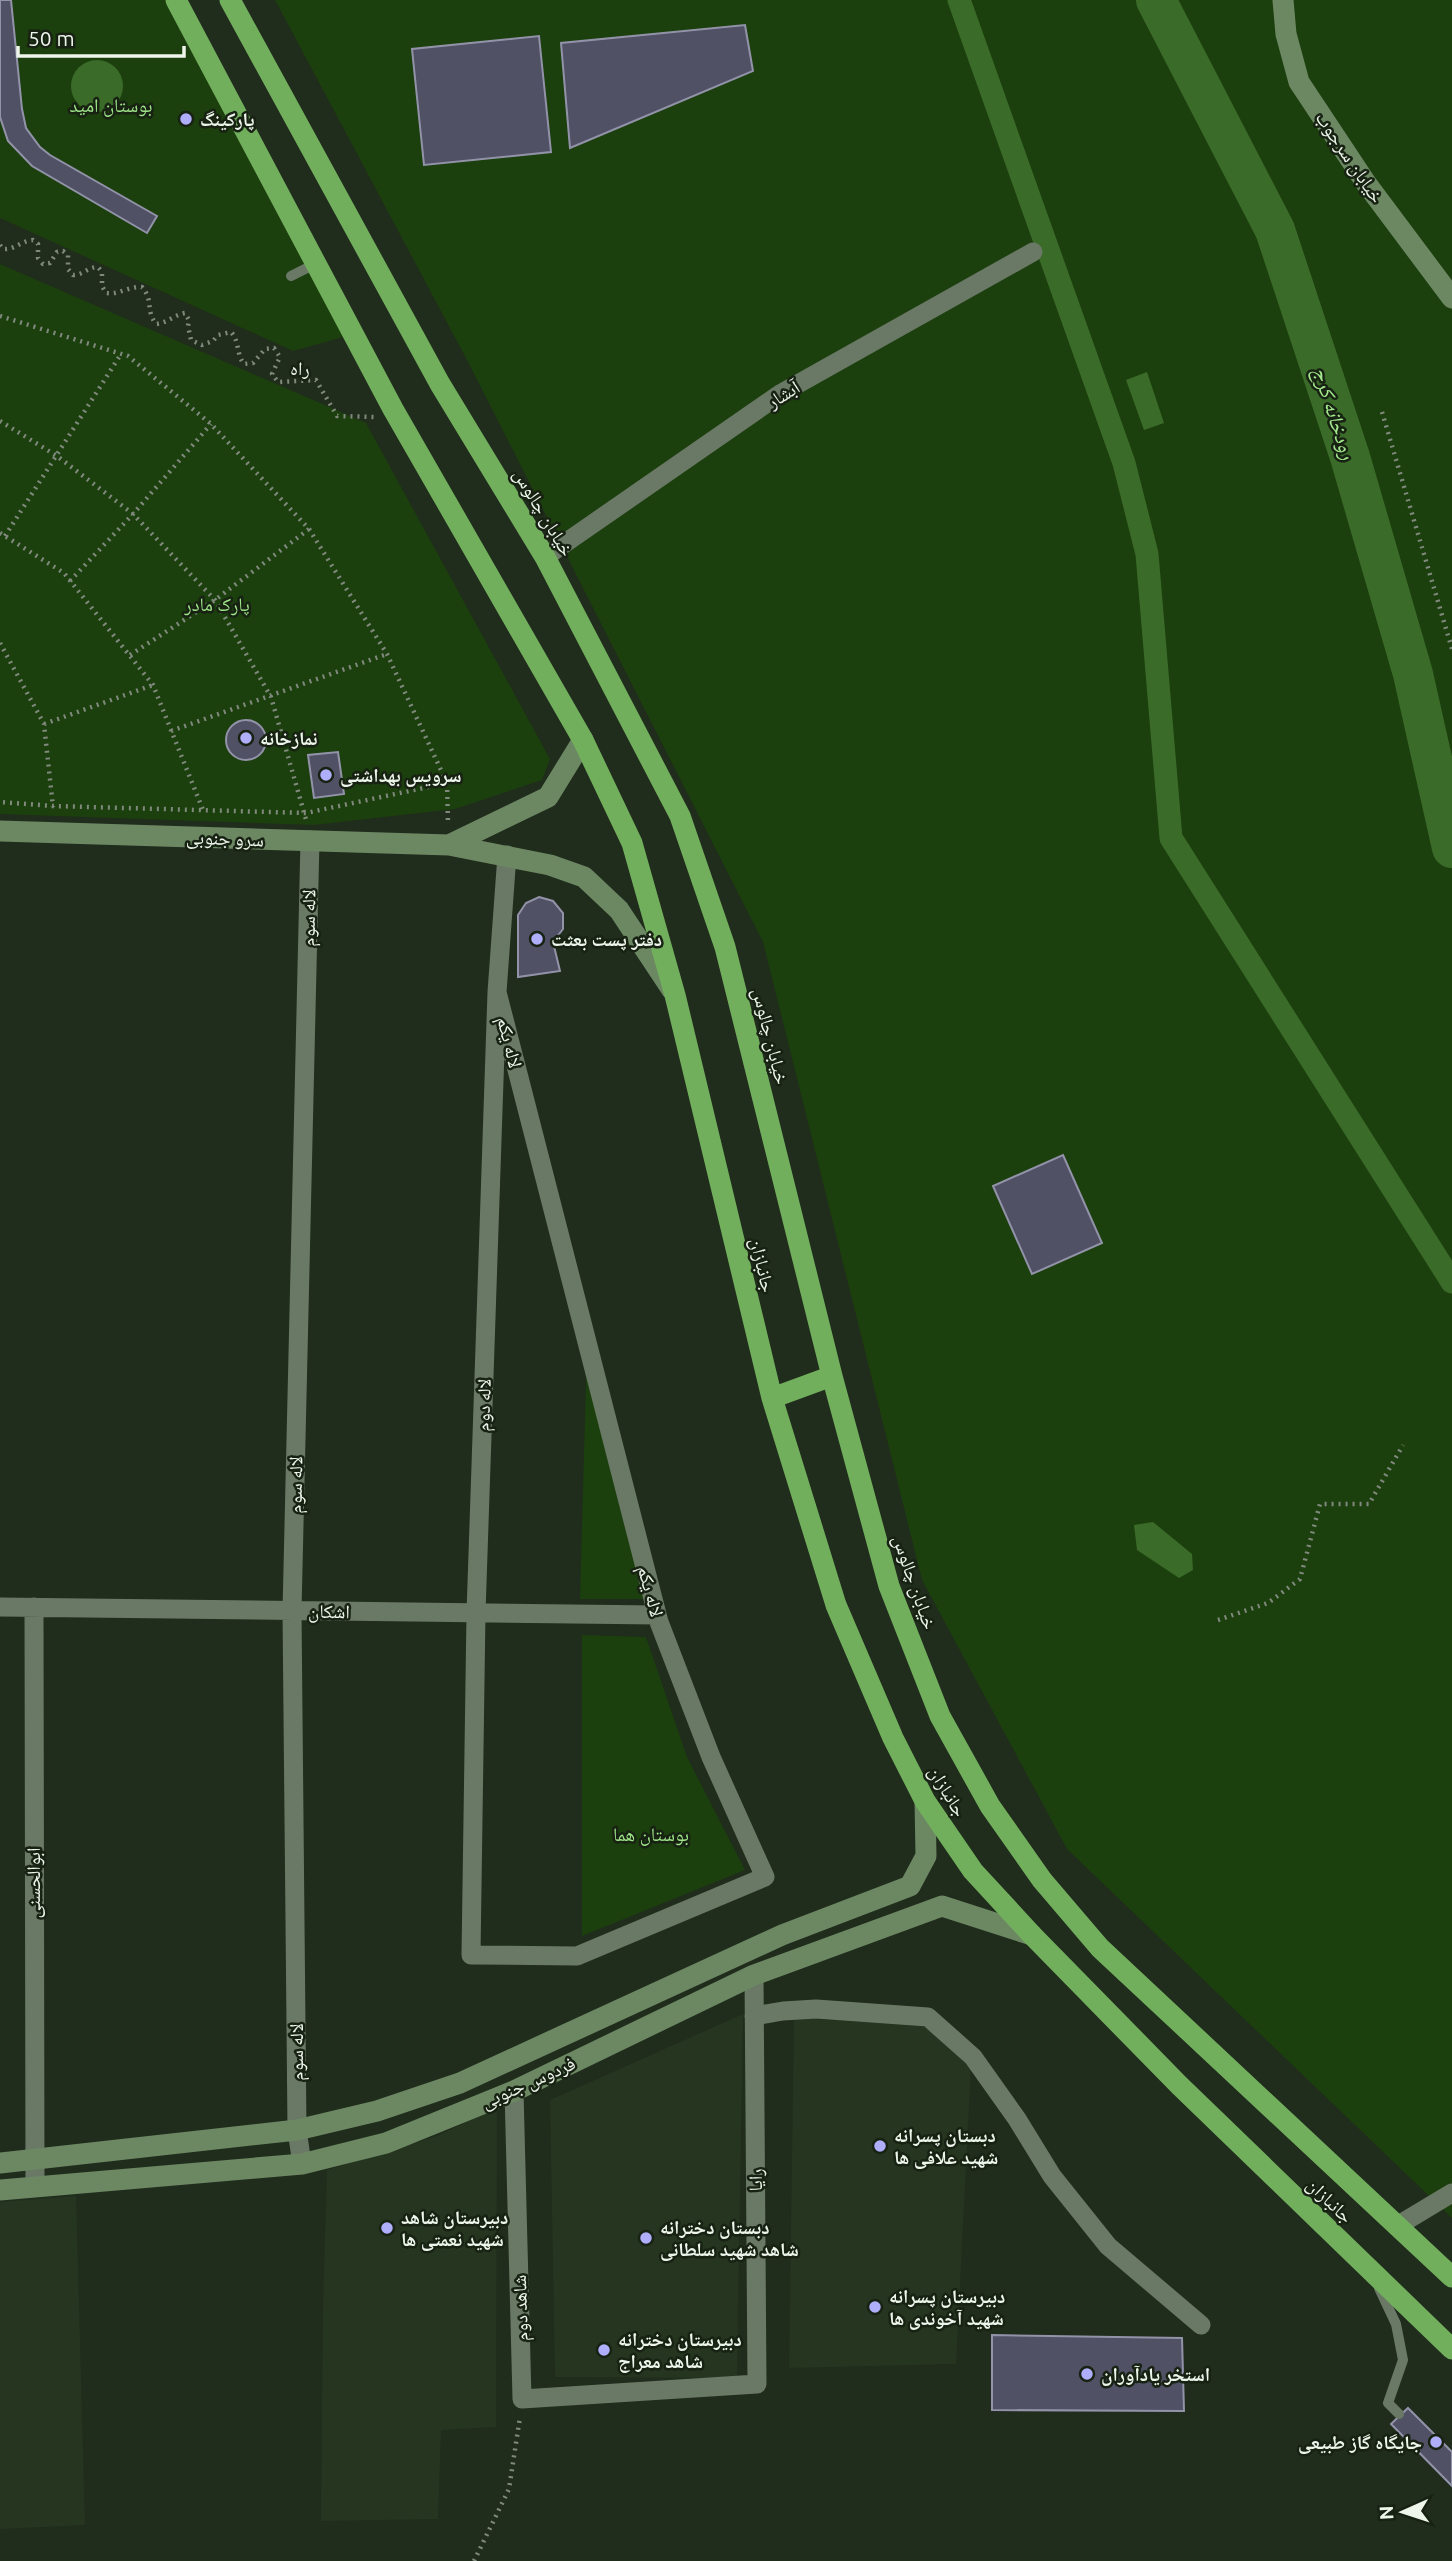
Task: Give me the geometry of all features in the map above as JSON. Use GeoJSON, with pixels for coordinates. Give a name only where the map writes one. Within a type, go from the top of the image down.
{"type":"FeatureCollection","features":[{"type":"Feature","properties":{"kind":"highway"},"geometry":{"type":"LineString","coordinates":[[176,0],[393,410],[583,740],[632,843],[675,995]]}},
{"type":"Feature","properties":{"kind":"highway","name":"خیابان چالوس"},"geometry":{"type":"LineString","coordinates":[[230,0],[440,384],[545,557],[684,829],[725,947],[832,1376],[889,1587],[940,1716],[990,1806],[1042,1880],[1100,1948],[1233,2074]]}},
{"type":"Feature","properties":{"kind":"highway","name":"جانبازان"},"geometry":{"type":"LineString","coordinates":[[675,995],[772,1398],[836,1605],[893,1738],[925,1801],[972,1871],[1032,1935],[1179,2085],[1452,2348]]}},
{"type":"Feature","properties":{"kind":"highway"},"geometry":{"type":"LineString","coordinates":[[772,1398],[832,1376]]}},
{"type":"Feature","properties":{"kind":"highway","name":"جانبازان"},"geometry":{"type":"LineString","coordinates":[[1233,2074],[1452,2277]]}},
{"type":"Feature","properties":{"kind":"street","name":"خیابان سرجوب"},"geometry":{"type":"LineString","coordinates":[[1283,0],[1286,34],[1299,82],[1366,183],[1452,298]]}},
{"type":"Feature","properties":{"kind":"street","name":"آبشار"},"geometry":{"type":"LineString","coordinates":[[545,557],[780,394],[1033,252]]}},
{"type":"Feature","properties":{"kind":"street"},"geometry":{"type":"LineString","coordinates":[[449,845],[548,797],[583,740]]}},
{"type":"Feature","properties":{"kind":"street","name":"سرو جنوبی"},"geometry":{"type":"LineString","coordinates":[[0,831],[449,845],[507,855],[584,877],[619,910],[675,995]]}},
{"type":"Feature","properties":{"kind":"street","name":"لاله سوم"},"geometry":{"type":"LineString","coordinates":[[302,2164],[297,2130],[292,1611],[310,841]]}},
{"type":"Feature","properties":{"kind":"street","name":"لاله دوم"},"geometry":{"type":"LineString","coordinates":[[471,1955],[475,1613],[497,992],[507,855]]}},
{"type":"Feature","properties":{"kind":"street","name":"لاله یکم"},"geometry":{"type":"LineString","coordinates":[[471,1955],[577,1956],[765,1877],[711,1757],[657,1615],[497,992]]}},
{"type":"Feature","properties":{"kind":"street","name":"اشکان"},"geometry":{"type":"LineString","coordinates":[[0,1607],[657,1615]]}},
{"type":"Feature","properties":{"kind":"street","name":"ابوالحسنی"},"geometry":{"type":"LineString","coordinates":[[34,1607],[35,2186]]}},
{"type":"Feature","properties":{"kind":"street","name":"فردوس جنوبی"},"geometry":{"type":"LineString","coordinates":[[0,2163],[297,2130],[377,2111],[460,2083],[782,1936],[910,1886],[926,1856],[925,1801]]}},
{"type":"Feature","properties":{"kind":"street","name":"فردوس جنوبی"},"geometry":{"type":"LineString","coordinates":[[0,2190],[302,2164],[386,2143],[514,2091],[754,1975],[942,1906],[1032,1935]]}},
{"type":"Feature","properties":{"kind":"street","name":"رایا"},"geometry":{"type":"LineString","coordinates":[[522,2399],[757,2385],[754,1975]]}},
{"type":"Feature","properties":{"kind":"street"},"geometry":{"type":"LineString","coordinates":[[754,2016],[816,2009],[928,2017],[973,2057],[1017,2119],[1052,2176],[1108,2246],[1201,2325]]}},
{"type":"Feature","properties":{"kind":"street","name":"شاهد دوم"},"geometry":{"type":"LineString","coordinates":[[514,2091],[522,2399]]}},
{"type":"Feature","properties":{"kind":"street"},"geometry":{"type":"LineString","coordinates":[[1397,2226],[1452,2193]]}},
{"type":"Feature","properties":{"kind":"lane"},"geometry":{"type":"LineString","coordinates":[[291,276],[315,264]]}},
{"type":"Feature","properties":{"kind":"lane"},"geometry":{"type":"LineString","coordinates":[[1371,2272],[1396,2324],[1402,2354],[1403,2360],[1388,2403],[1399,2414]]}},
{"type":"Feature","properties":{"kind":"path","name":"راه"},"geometry":{"type":"LineString","coordinates":[[0,245],[3,249],[11,249],[25,240],[33,240],[38,244],[38,258],[43,264],[50,263],[57,252],[63,251],[68,255],[68,269],[73,275],[80,275],[92,267],[98,267],[102,272],[102,286],[106,293],[115,295],[133,286],[142,286],[149,295],[150,315],[156,324],[185,313],[189,320],[191,340],[202,345],[214,341],[218,335],[231,332],[236,338],[239,357],[244,364],[253,363],[265,349],[274,348],[280,357],[272,374],[278,382],[316,380],[337,416],[376,417],[393,410]]}},
{"type":"Feature","properties":{"kind":"path"},"geometry":{"type":"LineString","coordinates":[[0,316],[128,356],[211,424],[309,529],[387,654],[447,783],[449,845]]}},
{"type":"Feature","properties":{"kind":"path"},"geometry":{"type":"LineString","coordinates":[[121,354],[3,535],[64,573],[153,685],[203,810],[208,837]]}},
{"type":"Feature","properties":{"kind":"path"},"geometry":{"type":"LineString","coordinates":[[1382,412],[1452,649]]}},
{"type":"Feature","properties":{"kind":"path"},"geometry":{"type":"LineString","coordinates":[[0,421],[57,456],[133,514],[215,600],[271,697],[306,813],[310,841]]}},
{"type":"Feature","properties":{"kind":"path"},"geometry":{"type":"LineString","coordinates":[[70,581],[133,514],[211,424]]}},
{"type":"Feature","properties":{"kind":"path"},"geometry":{"type":"LineString","coordinates":[[130,655],[215,600],[309,529]]}},
{"type":"Feature","properties":{"kind":"path"},"geometry":{"type":"LineString","coordinates":[[0,643],[44,724],[53,806],[53,832]]}},
{"type":"Feature","properties":{"kind":"path"},"geometry":{"type":"LineString","coordinates":[[171,731],[387,654]]}},
{"type":"Feature","properties":{"kind":"path"},"geometry":{"type":"LineString","coordinates":[[44,724],[153,685]]}},
{"type":"Feature","properties":{"kind":"path"},"geometry":{"type":"LineString","coordinates":[[0,802],[306,813],[447,783]]}},
{"type":"Feature","properties":{"kind":"path"},"geometry":{"type":"LineString","coordinates":[[1218,1620],[1268,1603],[1300,1579],[1320,1504],[1369,1504],[1403,1444]]}},
{"type":"Feature","properties":{"kind":"path"},"geometry":{"type":"LineString","coordinates":[[474,2561],[509,2489],[522,2399]]}},
{"type":"Feature","properties":{"kind":"shaded area"},"geometry":{"type":"Polygon","coordinates":[[[97,60],[107,62],[115,68],[121,76],[121,96],[115,104],[107,110],[97,112],[87,110],[79,104],[73,96],[71,86],[73,76],[79,68],[87,62],[97,60]]]}},
{"type":"Feature","properties":{"kind":"shaded area"},"geometry":{"type":"Polygon","coordinates":[[[1147,372],[1164,423],[1144,430],[1126,380],[1147,372]]]}},
{"type":"Feature","properties":{"kind":"shaded area"},"geometry":{"type":"Polygon","coordinates":[[[1153,1522],[1192,1554],[1193,1570],[1179,1578],[1137,1550],[1134,1525],[1153,1522]]]}},
{"type":"Feature","properties":{"kind":"shaded area","name":"دبستان دخترانه شاهد شهید سلطانی"},"geometry":{"type":"Polygon","coordinates":[[[743,2014],[737,2378],[555,2377],[550,2100],[743,2014]]]}},
{"type":"Feature","properties":{"kind":"shaded area","name":"دبستان پسرانه شهید علافی ها"},"geometry":{"type":"Polygon","coordinates":[[[794,2018],[926,2025],[971,2067],[956,2364],[789,2368],[794,2018]]]}},
{"type":"Feature","properties":{"kind":"shaded area"},"geometry":{"type":"Polygon","coordinates":[[[497,2107],[496,2427],[441,2430],[438,2519],[321,2521],[327,2170],[437,2136],[497,2107]]]}},
{"type":"Feature","properties":{"kind":"shaded area"},"geometry":{"type":"Polygon","coordinates":[[[76,2196],[85,2525],[0,2529],[0,2202],[76,2196]]]}},
{"type":"Feature","properties":{"kind":"green space","name":"بوستان امید"},"geometry":{"type":"Polygon","coordinates":[[[0,0],[176,0],[351,331],[340,338],[293,351],[0,218],[0,0]]]}},
{"type":"Feature","properties":{"kind":"green space"},"geometry":{"type":"Polygon","coordinates":[[[275,0],[1452,0],[1452,2218],[1067,1849],[922,1580],[763,942],[467,360],[275,0]]]}},
{"type":"Feature","properties":{"kind":"green space","name":"پارک مادر"},"geometry":{"type":"Polygon","coordinates":[[[0,264],[366,423],[550,759],[542,780],[455,809],[314,825],[0,814],[0,264]]]}},
{"type":"Feature","properties":{"kind":"green space"},"geometry":{"type":"Polygon","coordinates":[[[587,1344],[648,1599],[580,1599],[587,1344]]]}},
{"type":"Feature","properties":{"kind":"green space","name":"بوستان هما"},"geometry":{"type":"Polygon","coordinates":[[[582,1635],[646,1637],[687,1757],[745,1870],[582,1936],[582,1635]]]}},
{"type":"Feature","properties":{"kind":"building"},"geometry":{"type":"Polygon","coordinates":[[[0,0],[11,0],[26,128],[40,147],[50,155],[157,216],[147,233],[32,166],[8,141],[0,117],[0,0]]]}},
{"type":"Feature","properties":{"kind":"building"},"geometry":{"type":"Polygon","coordinates":[[[745,25],[753,71],[570,148],[561,43],[745,25]]]}},
{"type":"Feature","properties":{"kind":"building"},"geometry":{"type":"Polygon","coordinates":[[[539,36],[551,152],[424,165],[412,49],[539,36]]]}},
{"type":"Feature","properties":{"kind":"building","name":"نمازخانه"},"geometry":{"type":"Polygon","coordinates":[[[246,720],[254,721],[260,726],[265,732],[265,748],[260,754],[254,759],[246,760],[238,759],[232,754],[227,748],[226,740],[227,732],[232,726],[238,721],[246,720]]]}},
{"type":"Feature","properties":{"kind":"building","name":"سرویس بهداشتی"},"geometry":{"type":"Polygon","coordinates":[[[338,752],[344,794],[314,798],[308,755],[338,752]]]}},
{"type":"Feature","properties":{"kind":"building","name":"دفتر پست بعثت"},"geometry":{"type":"Polygon","coordinates":[[[539,897],[553,901],[563,913],[563,929],[553,942],[560,971],[518,977],[518,915],[526,903],[539,897]]]}},
{"type":"Feature","properties":{"kind":"building"},"geometry":{"type":"Polygon","coordinates":[[[1063,1155],[1102,1243],[1032,1274],[993,1186],[1063,1155]]]}},
{"type":"Feature","properties":{"kind":"building","name":"استخر یادآوران"},"geometry":{"type":"Polygon","coordinates":[[[992,2335],[1182,2338],[1184,2411],[992,2410],[992,2335]]]}},
{"type":"Feature","properties":{"kind":"building"},"geometry":{"type":"Polygon","coordinates":[[[1408,2408],[1452,2452],[1452,2486],[1391,2424],[1408,2408]]]}},
{"type":"Feature","properties":{"kind":"waterway"},"geometry":{"type":"LineString","coordinates":[[959,0],[1124,463],[1147,554],[1171,838],[1452,1282]]}},
{"type":"Feature","properties":{"kind":"waterway","name":"رودخانه کرج"},"geometry":{"type":"LineString","coordinates":[[1156,0],[1275,230],[1350,457],[1413,674],[1452,848]]}},
{"type":"Feature","properties":{"kind":"place","name":"پارکینگ"},"geometry":{"type":"Point","coordinates":[186,119]}},
{"type":"Feature","properties":{"kind":"place","name":"نمازخانه"},"geometry":{"type":"Point","coordinates":[246,738]}},
{"type":"Feature","properties":{"kind":"place","name":"سرویس بهداشتی"},"geometry":{"type":"Point","coordinates":[326,775]}},
{"type":"Feature","properties":{"kind":"place","name":"دفتر پست بعثت"},"geometry":{"type":"Point","coordinates":[537,939]}},
{"type":"Feature","properties":{"kind":"place","name":"دبستان پسرانه شهید علافی ها"},"geometry":{"type":"Point","coordinates":[880,2146]}},
{"type":"Feature","properties":{"kind":"place","name":"دبیرستان شاهد شهید نعمتی ها"},"geometry":{"type":"Point","coordinates":[387,2228]}},
{"type":"Feature","properties":{"kind":"place","name":"دبستان دخترانه شاهد شهید سلطانی"},"geometry":{"type":"Point","coordinates":[646,2238]}},
{"type":"Feature","properties":{"kind":"place","name":"دبیرستان پسرانه شهید آخوندی ها"},"geometry":{"type":"Point","coordinates":[875,2307]}},
{"type":"Feature","properties":{"kind":"place","name":"دبیرستان دخترانه شاهد معراج"},"geometry":{"type":"Point","coordinates":[604,2350]}},
{"type":"Feature","properties":{"kind":"place","name":"استخر یادآوران"},"geometry":{"type":"Point","coordinates":[1087,2374]}},
{"type":"Feature","properties":{"kind":"place","name":"جایگاه گاز طبیعی"},"geometry":{"type":"Point","coordinates":[1436,2442]}}]}
